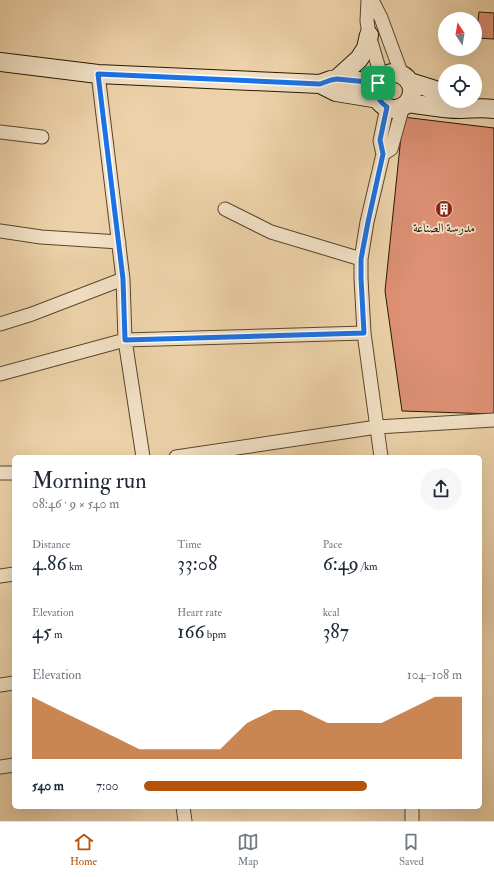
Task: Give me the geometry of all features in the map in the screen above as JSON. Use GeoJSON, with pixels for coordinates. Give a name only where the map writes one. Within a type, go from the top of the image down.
{"type":"FeatureCollection","features":[{"type":"Feature","properties":{"kind":"main road"},"geometry":{"type":"LineString","coordinates":[[337,79],[359,59],[366,48],[369,35]]}},
{"type":"Feature","properties":{"kind":"main road"},"geometry":{"type":"LineString","coordinates":[[0,62],[98,74],[320,84],[337,79],[389,96],[438,107]]}},
{"type":"Feature","properties":{"kind":"main road"},"geometry":{"type":"LineString","coordinates":[[389,96],[391,73],[438,90]]}},
{"type":"Feature","properties":{"kind":"main road"},"geometry":{"type":"LineString","coordinates":[[320,84],[336,92],[389,96],[412,93],[406,78]]}},
{"type":"Feature","properties":{"kind":"main road"},"geometry":{"type":"LineString","coordinates":[[444,108],[468,108]]}},
{"type":"Feature","properties":{"kind":"street"},"geometry":{"type":"LineString","coordinates":[[368,0],[367,21],[369,35],[389,96],[380,140],[383,154],[361,259],[364,333],[381,455]]}},
{"type":"Feature","properties":{"kind":"street"},"geometry":{"type":"LineString","coordinates":[[372,0],[406,78]]}},
{"type":"Feature","properties":{"kind":"street"},"geometry":{"type":"LineString","coordinates":[[98,74],[123,279],[125,340],[143,455]]}},
{"type":"Feature","properties":{"kind":"street"},"geometry":{"type":"LineString","coordinates":[[0,132],[42,137]]}},
{"type":"Feature","properties":{"kind":"street"},"geometry":{"type":"LineString","coordinates":[[225,209],[271,232],[361,259]]}},
{"type":"Feature","properties":{"kind":"street"},"geometry":{"type":"LineString","coordinates":[[0,231],[41,237],[119,242]]}},
{"type":"Feature","properties":{"kind":"street"},"geometry":{"type":"LineString","coordinates":[[0,324],[32,314],[123,279]]}},
{"type":"Feature","properties":{"kind":"street"},"geometry":{"type":"LineString","coordinates":[[0,374],[125,340],[364,333]]}},
{"type":"Feature","properties":{"kind":"street"},"geometry":{"type":"LineString","coordinates":[[189,455],[377,427],[494,420]]}},
{"type":"Feature","properties":{"kind":"street"},"geometry":{"type":"LineString","coordinates":[[0,473],[12,473]]}},
{"type":"Feature","properties":{"kind":"street"},"geometry":{"type":"LineString","coordinates":[[0,576],[12,574]]}},
{"type":"Feature","properties":{"kind":"street"},"geometry":{"type":"LineString","coordinates":[[0,685],[12,683]]}},
{"type":"Feature","properties":{"kind":"street"},"geometry":{"type":"LineString","coordinates":[[0,767],[12,765]]}},
{"type":"Feature","properties":{"kind":"street"},"geometry":{"type":"LineString","coordinates":[[183,809],[185,821]]}},
{"type":"Feature","properties":{"kind":"street"},"geometry":{"type":"LineString","coordinates":[[412,809],[412,821]]}},
{"type":"Feature","properties":{"kind":"building"},"geometry":{"type":"Polygon","coordinates":[[[482,12],[494,13],[494,39],[482,38],[482,12]]]}},
{"type":"Feature","properties":{"kind":"building","name":"مدرسة الصناعة"},"geometry":{"type":"Polygon","coordinates":[[[403,117],[494,128],[494,414],[402,411],[385,291],[403,117]]]}},
{"type":"Feature","properties":{"kind":"place","name":"مدرسة الصناعة"},"geometry":{"type":"Point","coordinates":[444,209]}},
{"type":"Feature","properties":{"kind":"route"},"geometry":{"type":"LineString","coordinates":[[98,74],[320,84],[337,79],[378,83],[377,94],[382,103],[387,107],[380,140],[380,146],[383,154],[361,259],[364,333],[125,340],[123,279],[98,74]]}}]}
